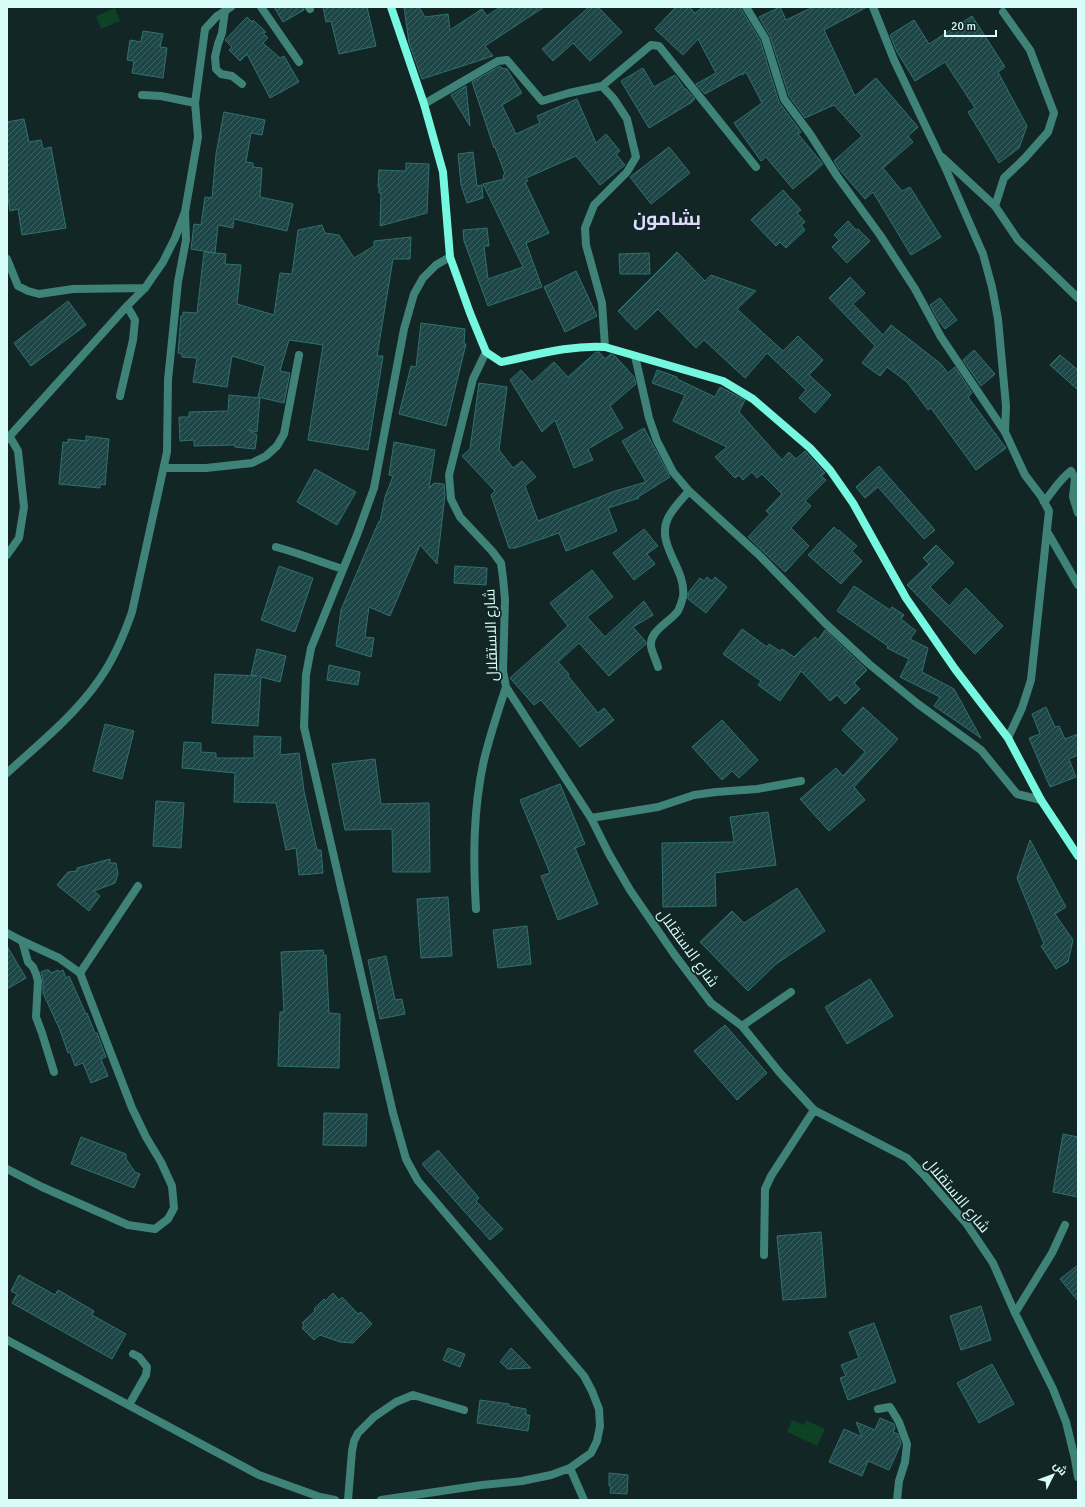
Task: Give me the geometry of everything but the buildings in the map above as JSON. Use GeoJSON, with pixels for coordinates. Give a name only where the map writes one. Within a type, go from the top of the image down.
{"type":"FeatureCollection","features":[{"type":"Feature","properties":{"kind":"main road"},"geometry":{"type":"LineString","coordinates":[[391,7],[424,104],[443,172],[450,257],[486,352],[501,362],[568,348],[587,346],[605,347],[723,381],[753,399],[810,448],[830,470],[853,503],[906,598],[955,669],[1008,738],[1041,800],[1078,856]]}},
{"type":"Feature","properties":{"kind":"street"},"geometry":{"type":"LineString","coordinates":[[261,7],[299,62]]}},
{"type":"Feature","properties":{"kind":"street"},"geometry":{"type":"LineString","coordinates":[[746,7],[765,38],[784,99],[810,134],[836,176],[880,235],[915,289],[941,337],[1005,432],[1025,475],[1049,511],[1048,533],[1031,680],[1022,708],[1008,738]]}},
{"type":"Feature","properties":{"kind":"street"},"geometry":{"type":"LineString","coordinates":[[873,7],[898,67],[938,152],[983,254],[992,287],[998,319],[1006,406],[1005,432]]}},
{"type":"Feature","properties":{"kind":"street"},"geometry":{"type":"LineString","coordinates":[[228,9],[215,57],[216,68],[221,74],[232,76],[242,84]]}},
{"type":"Feature","properties":{"kind":"street"},"geometry":{"type":"LineString","coordinates":[[7,555],[19,538],[24,507],[18,451],[8,438],[127,306],[146,288],[163,262],[175,238],[185,212],[198,137],[195,103],[205,29],[217,16],[228,9]]}},
{"type":"Feature","properties":{"kind":"street"},"geometry":{"type":"LineString","coordinates":[[995,206],[1004,178],[1025,158],[1048,132],[1054,112],[1030,50],[1003,12]]}},
{"type":"Feature","properties":{"kind":"street"},"geometry":{"type":"LineString","coordinates":[[424,104],[498,62],[507,60],[542,101],[569,93],[602,86],[651,45],[659,46],[756,166]]}},
{"type":"Feature","properties":{"kind":"street"},"geometry":{"type":"LineString","coordinates":[[602,86],[614,99],[627,119],[636,157],[627,172],[594,205],[585,228],[586,245],[602,302],[605,347]]}},
{"type":"Feature","properties":{"kind":"street"},"geometry":{"type":"LineString","coordinates":[[142,95],[161,96],[195,103]]}},
{"type":"Feature","properties":{"kind":"street"},"geometry":{"type":"LineString","coordinates":[[938,152],[995,206],[1018,240],[1078,298]]}},
{"type":"Feature","properties":{"kind":"street"},"geometry":{"type":"LineString","coordinates":[[7,773],[80,705],[100,679],[123,637],[132,612],[167,452],[168,380],[172,327],[178,282],[186,240],[185,212]]}},
{"type":"Feature","properties":{"kind":"street"},"geometry":{"type":"LineString","coordinates":[[381,1500],[482,1485],[522,1481],[551,1475],[570,1468],[590,1453],[597,1441],[600,1426],[599,1415],[592,1391],[584,1376],[418,1181],[406,1159],[393,1113],[304,727],[306,675],[311,648],[357,535],[374,488],[404,329],[414,294],[423,278],[436,265],[450,257]]}},
{"type":"Feature","properties":{"kind":"street"},"geometry":{"type":"LineString","coordinates":[[7,259],[18,286],[39,294],[73,289],[146,288]]}},
{"type":"Feature","properties":{"kind":"street"},"geometry":{"type":"LineString","coordinates":[[120,396],[133,340],[134,320],[127,306]]}},
{"type":"Feature","properties":{"kind":"street","name":"شارع الاستقلال"},"geometry":{"type":"LineString","coordinates":[[486,352],[473,379],[449,475],[451,499],[460,517],[492,551],[501,563],[505,600],[503,671],[506,687],[591,818],[609,854],[630,890],[674,954],[711,1003],[742,1026],[780,1073],[814,1110],[907,1158],[925,1176],[966,1223],[988,1257],[1053,1389],[1066,1422],[1076,1459],[1078,1477]]}},
{"type":"Feature","properties":{"kind":"street"},"geometry":{"type":"LineString","coordinates":[[164,468],[206,468],[252,463],[266,456],[277,446],[284,434],[299,355]]}},
{"type":"Feature","properties":{"kind":"street"},"geometry":{"type":"LineString","coordinates":[[635,356],[649,418],[657,441],[673,472],[689,491],[759,555],[826,624],[869,664],[918,704],[981,750],[1017,794],[1041,800]]}},
{"type":"Feature","properties":{"kind":"street"},"geometry":{"type":"LineString","coordinates":[[1044,502],[1054,490],[1061,478],[1071,471],[1075,478],[1073,497],[1078,513]]}},
{"type":"Feature","properties":{"kind":"street"},"geometry":{"type":"LineString","coordinates":[[658,666],[651,647],[651,640],[655,634],[678,612],[683,595],[679,572],[664,538],[665,527],[668,517],[689,491]]}},
{"type":"Feature","properties":{"kind":"street"},"geometry":{"type":"LineString","coordinates":[[1048,533],[1078,585]]}},
{"type":"Feature","properties":{"kind":"street"},"geometry":{"type":"LineString","coordinates":[[276,547],[343,569]]}},
{"type":"Feature","properties":{"kind":"street"},"geometry":{"type":"LineString","coordinates":[[476,909],[473,869],[478,797],[486,755],[506,687]]}},
{"type":"Feature","properties":{"kind":"street"},"geometry":{"type":"LineString","coordinates":[[591,818],[651,808],[694,795],[757,789],[801,781]]}},
{"type":"Feature","properties":{"kind":"street"},"geometry":{"type":"LineString","coordinates":[[80,973],[138,886]]}},
{"type":"Feature","properties":{"kind":"street"},"geometry":{"type":"LineString","coordinates":[[7,933],[59,958],[80,973],[132,1108],[146,1138],[161,1162],[172,1186],[174,1208],[168,1219],[155,1229],[128,1225],[42,1187],[7,1169]]}},
{"type":"Feature","properties":{"kind":"street"},"geometry":{"type":"LineString","coordinates":[[22,941],[28,962],[33,968],[38,980],[36,1017],[54,1072]]}},
{"type":"Feature","properties":{"kind":"street"},"geometry":{"type":"LineString","coordinates":[[742,1026],[791,992]]}},
{"type":"Feature","properties":{"kind":"street"},"geometry":{"type":"LineString","coordinates":[[764,1255],[765,1189],[771,1176],[814,1110]]}},
{"type":"Feature","properties":{"kind":"street"},"geometry":{"type":"LineString","coordinates":[[1016,1313],[1052,1253],[1065,1225]]}},
{"type":"Feature","properties":{"kind":"street"},"geometry":{"type":"LineString","coordinates":[[7,1340],[259,1475],[320,1498],[334,1500]]}},
{"type":"Feature","properties":{"kind":"street"},"geometry":{"type":"LineString","coordinates":[[129,1406],[146,1375],[147,1367],[139,1357],[133,1354]]}},
{"type":"Feature","properties":{"kind":"street"},"geometry":{"type":"LineString","coordinates":[[348,1500],[354,1441],[358,1433],[374,1418],[396,1402],[413,1395],[464,1410]]}},
{"type":"Feature","properties":{"kind":"street"},"geometry":{"type":"LineString","coordinates":[[878,1409],[890,1407],[899,1422],[907,1444],[905,1462],[899,1481],[897,1500]]}},
{"type":"Feature","properties":{"kind":"street"},"geometry":{"type":"LineString","coordinates":[[570,1468],[584,1500]]}},
{"type":"Feature","properties":{"kind":"shaded area"},"geometry":{"type":"Polygon","coordinates":[[[115,8],[120,21],[101,29],[96,16],[115,8]]]}},
{"type":"Feature","properties":{"kind":"shaded area"},"geometry":{"type":"Polygon","coordinates":[[[792,1420],[804,1425],[806,1420],[825,1429],[817,1446],[787,1432],[792,1420]]]}},
{"type":"Feature","properties":{"kind":"district","name":"بشامون"},"geometry":{"type":"Point","coordinates":[667,218]}}]}
